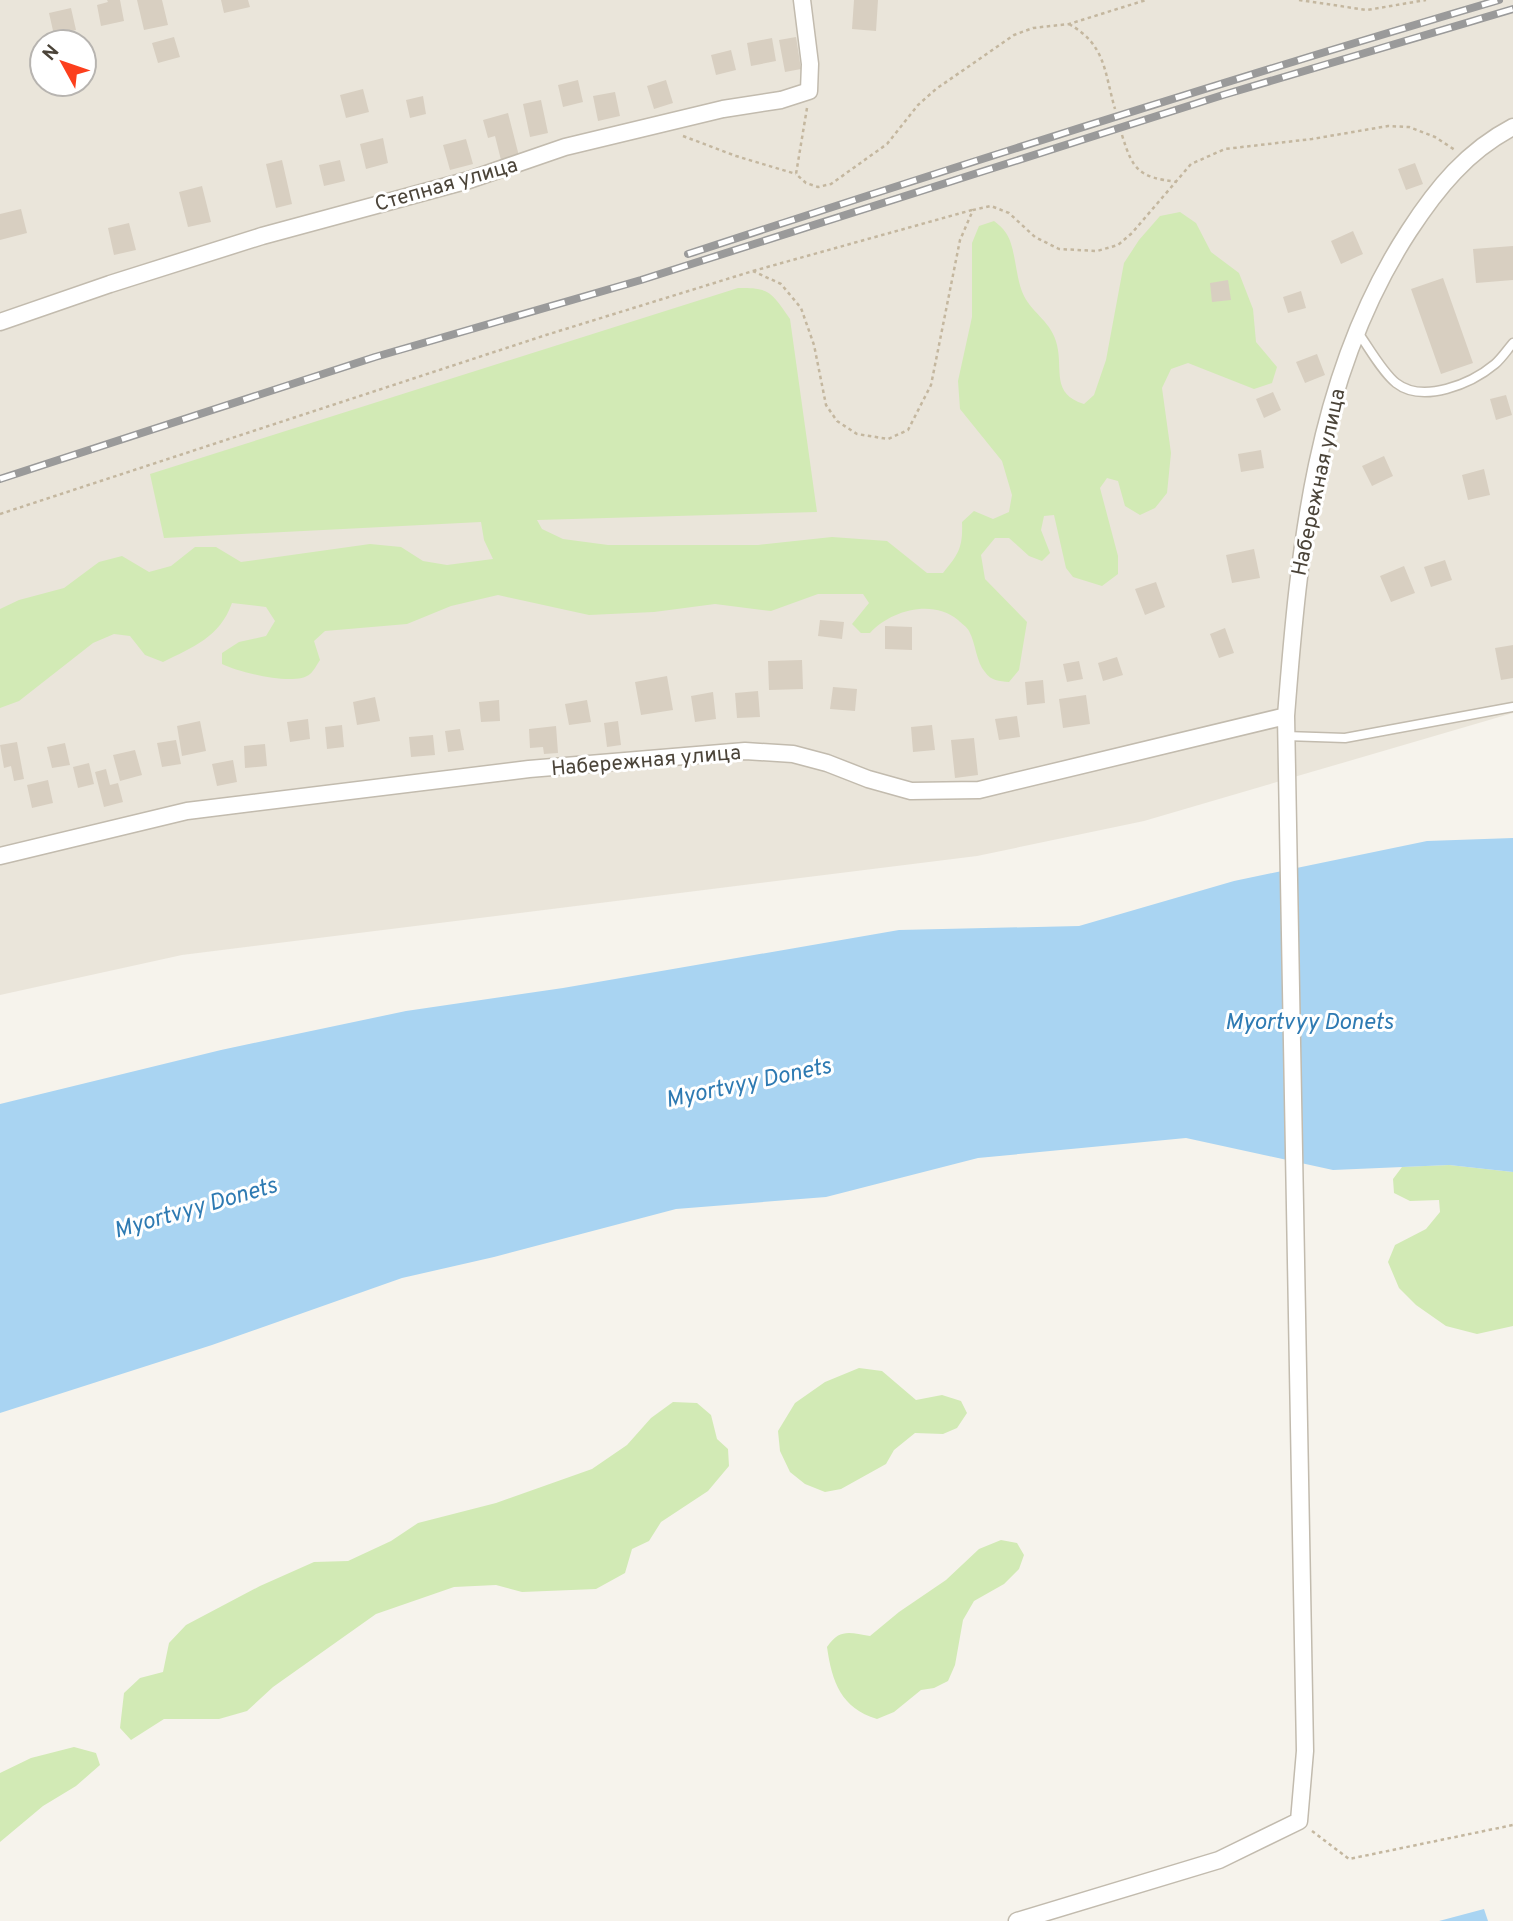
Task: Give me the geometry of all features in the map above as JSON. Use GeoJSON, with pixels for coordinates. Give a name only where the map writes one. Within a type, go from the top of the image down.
{"type":"FeatureCollection","features":[{"type":"Feature","properties":{"kind":"street"},"geometry":{"type":"LineString","coordinates":[[802,0],[810,64],[809,91]]}},
{"type":"Feature","properties":{"kind":"street","name":"Степная улица"},"geometry":{"type":"LineString","coordinates":[[0,322],[262,236],[470,180],[565,147],[653,125],[781,100],[809,91]]}},
{"type":"Feature","properties":{"kind":"street","name":"Набережная улица"},"geometry":{"type":"LineString","coordinates":[[1299,1821],[1305,1751],[1286,736],[1296,585],[1329,410],[1373,293],[1396,251],[1426,206],[1467,157],[1513,127]]}},
{"type":"Feature","properties":{"kind":"street","name":"Набережная улица"},"geometry":{"type":"LineString","coordinates":[[0,856],[187,811],[529,769],[745,751],[793,754],[911,791],[979,790],[1286,716]]}},
{"type":"Feature","properties":{"kind":"street"},"geometry":{"type":"LineString","coordinates":[[1017,1921],[1219,1860],[1299,1821]]}},
{"type":"Feature","properties":{"kind":"lane"},"geometry":{"type":"LineString","coordinates":[[1357,331],[1394,382],[1411,393],[1435,392],[1472,379],[1495,364],[1513,343]]}},
{"type":"Feature","properties":{"kind":"lane"},"geometry":{"type":"LineString","coordinates":[[1286,736],[1345,738],[1513,707]]}},
{"type":"Feature","properties":{"kind":"path"},"geometry":{"type":"LineString","coordinates":[[653,125],[736,156],[796,174],[806,183],[818,187],[831,184],[887,144],[918,105],[994,47],[1033,28],[1069,24],[1146,0]]}},
{"type":"Feature","properties":{"kind":"path"},"geometry":{"type":"LineString","coordinates":[[1299,0],[1367,10],[1426,0]]}},
{"type":"Feature","properties":{"kind":"path"},"geometry":{"type":"LineString","coordinates":[[1069,24],[1083,32],[1099,51],[1115,109]]}},
{"type":"Feature","properties":{"kind":"path"},"geometry":{"type":"LineString","coordinates":[[796,174],[809,91]]}},
{"type":"Feature","properties":{"kind":"path"},"geometry":{"type":"LineString","coordinates":[[0,514],[546,335],[753,271],[973,209],[991,206],[1009,213],[1035,237],[1059,249],[1097,251],[1118,245],[1132,233],[1191,164],[1225,149],[1312,139],[1388,126],[1409,127],[1435,137],[1467,157]]}},
{"type":"Feature","properties":{"kind":"path"},"geometry":{"type":"LineString","coordinates":[[1122,135],[1129,159],[1143,174],[1177,181]]}},
{"type":"Feature","properties":{"kind":"path"},"geometry":{"type":"LineString","coordinates":[[753,271],[781,284],[801,309],[814,345],[826,405],[837,421],[857,435],[888,439],[908,430],[931,385],[960,240],[973,209]]}},
{"type":"Feature","properties":{"kind":"path"},"geometry":{"type":"LineString","coordinates":[[1299,1821],[1349,1859],[1513,1825]]}},
{"type":"Feature","properties":{"kind":"shaded area"},"geometry":{"type":"Polygon","coordinates":[[[0,0],[1513,0],[1513,713],[1144,821],[977,856],[182,955],[0,995],[0,0]]]}},
{"type":"Feature","properties":{"kind":"green space"},"geometry":{"type":"Polygon","coordinates":[[[1180,212],[1196,223],[1211,252],[1239,273],[1253,309],[1256,342],[1277,367],[1272,383],[1254,389],[1188,363],[1171,369],[1162,388],[1171,453],[1167,493],[1155,508],[1140,515],[1125,506],[1118,481],[1107,478],[1100,488],[1118,556],[1118,574],[1102,586],[1073,577],[1066,568],[1054,515],[1044,516],[1041,530],[1050,553],[1042,561],[1029,556],[1009,538],[995,538],[981,555],[985,579],[1027,622],[1019,670],[1009,682],[987,675],[968,630],[958,620],[937,610],[900,613],[870,633],[861,633],[852,624],[869,603],[863,594],[818,594],[771,611],[715,604],[654,612],[589,615],[498,595],[451,606],[407,624],[325,631],[314,641],[320,660],[314,669],[303,678],[293,679],[253,674],[222,664],[222,653],[239,642],[266,636],[275,621],[266,607],[232,603],[227,615],[213,633],[195,646],[163,662],[145,655],[130,636],[114,634],[93,643],[19,701],[0,708],[0,609],[19,600],[64,588],[99,562],[122,556],[149,572],[171,566],[195,547],[216,547],[241,562],[370,544],[401,547],[423,561],[447,565],[493,559],[484,540],[481,522],[164,538],[150,474],[738,288],[769,293],[790,319],[817,512],[537,520],[542,529],[563,539],[608,545],[758,545],[832,537],[887,541],[927,573],[943,573],[959,550],[962,522],[974,511],[993,519],[1009,512],[1012,495],[1002,461],[960,409],[958,381],[972,317],[972,243],[979,226],[994,221],[1006,233],[1012,246],[1024,296],[1055,337],[1063,388],[1074,400],[1084,404],[1094,395],[1106,360],[1124,263],[1160,216],[1180,212]]]}},
{"type":"Feature","properties":{"kind":"green space"},"geometry":{"type":"Polygon","coordinates":[[[1449,1165],[1513,1172],[1513,1326],[1477,1334],[1446,1326],[1416,1305],[1399,1288],[1388,1262],[1395,1245],[1426,1229],[1440,1212],[1439,1200],[1410,1201],[1394,1193],[1393,1179],[1402,1167],[1449,1165]]]}},
{"type":"Feature","properties":{"kind":"green space"},"geometry":{"type":"Polygon","coordinates":[[[859,1368],[882,1371],[916,1400],[942,1395],[961,1401],[967,1413],[957,1428],[943,1434],[915,1433],[894,1450],[886,1464],[841,1489],[825,1492],[805,1484],[790,1472],[780,1451],[778,1431],[795,1403],[825,1382],[859,1368]]]}},
{"type":"Feature","properties":{"kind":"green space"},"geometry":{"type":"Polygon","coordinates":[[[673,1402],[697,1403],[711,1415],[717,1439],[728,1449],[729,1466],[708,1491],[661,1522],[649,1541],[632,1549],[625,1573],[596,1589],[522,1592],[496,1585],[454,1587],[376,1614],[273,1687],[247,1711],[219,1719],[164,1719],[131,1740],[120,1728],[124,1693],[140,1678],[163,1672],[169,1643],[186,1625],[260,1586],[314,1562],[348,1561],[391,1541],[418,1523],[496,1503],[592,1469],[627,1445],[651,1418],[673,1402]]]}},
{"type":"Feature","properties":{"kind":"green space"},"geometry":{"type":"Polygon","coordinates":[[[1001,1540],[1017,1543],[1024,1555],[1019,1569],[1004,1584],[974,1601],[963,1620],[955,1665],[948,1681],[934,1688],[921,1690],[894,1712],[877,1719],[847,1701],[840,1692],[832,1671],[827,1647],[832,1641],[846,1633],[870,1636],[899,1612],[946,1580],[979,1549],[1001,1540]]]}},
{"type":"Feature","properties":{"kind":"green space"},"geometry":{"type":"Polygon","coordinates":[[[74,1747],[96,1753],[100,1765],[76,1786],[43,1806],[0,1842],[0,1773],[31,1758],[74,1747]]]}},
{"type":"Feature","properties":{"kind":"water","name":"Myortvyy Donets"},"geometry":{"type":"Polygon","coordinates":[[[1513,838],[1513,1172],[1449,1165],[1333,1170],[1186,1138],[978,1158],[826,1197],[676,1209],[494,1257],[402,1278],[212,1345],[0,1413],[0,1104],[221,1050],[406,1011],[563,988],[899,930],[1079,926],[1234,881],[1427,841],[1513,838]]]}},
{"type":"Feature","properties":{"kind":"water"},"geometry":{"type":"Polygon","coordinates":[[[1484,1909],[1488,1921],[1439,1921],[1484,1909]]]}},
{"type":"Feature","properties":{"kind":"building"},"geometry":{"type":"Polygon","coordinates":[[[107,0],[120,0],[124,21],[101,26],[97,5],[108,2],[107,0]]]}},
{"type":"Feature","properties":{"kind":"building"},"geometry":{"type":"Polygon","coordinates":[[[137,0],[162,0],[168,25],[144,30],[137,0]]]}},
{"type":"Feature","properties":{"kind":"building"},"geometry":{"type":"Polygon","coordinates":[[[221,0],[248,0],[250,7],[224,13],[221,0]]]}},
{"type":"Feature","properties":{"kind":"building"},"geometry":{"type":"Polygon","coordinates":[[[854,0],[878,0],[876,31],[852,29],[854,0]]]}},
{"type":"Feature","properties":{"kind":"building"},"geometry":{"type":"Polygon","coordinates":[[[71,8],[76,28],[52,28],[49,13],[71,8]]]}},
{"type":"Feature","properties":{"kind":"building"},"geometry":{"type":"Polygon","coordinates":[[[174,37],[180,57],[158,63],[152,43],[174,37]]]}},
{"type":"Feature","properties":{"kind":"building"},"geometry":{"type":"Polygon","coordinates":[[[796,37],[801,69],[785,72],[779,40],[796,37]]]}},
{"type":"Feature","properties":{"kind":"building"},"geometry":{"type":"Polygon","coordinates":[[[772,38],[776,61],[751,66],[747,43],[772,38]]]}},
{"type":"Feature","properties":{"kind":"building"},"geometry":{"type":"Polygon","coordinates":[[[731,50],[736,70],[716,75],[711,55],[731,50]]]}},
{"type":"Feature","properties":{"kind":"building"},"geometry":{"type":"Polygon","coordinates":[[[578,80],[583,102],[563,107],[558,85],[578,80]]]}},
{"type":"Feature","properties":{"kind":"building"},"geometry":{"type":"Polygon","coordinates":[[[666,80],[673,103],[654,109],[647,86],[666,80]]]}},
{"type":"Feature","properties":{"kind":"building"},"geometry":{"type":"Polygon","coordinates":[[[363,89],[369,112],[346,118],[340,95],[363,89]]]}},
{"type":"Feature","properties":{"kind":"building"},"geometry":{"type":"Polygon","coordinates":[[[615,92],[620,116],[598,121],[593,96],[615,92]]]}},
{"type":"Feature","properties":{"kind":"building"},"geometry":{"type":"Polygon","coordinates":[[[423,96],[426,114],[410,118],[406,100],[423,96]]]}},
{"type":"Feature","properties":{"kind":"building"},"geometry":{"type":"Polygon","coordinates":[[[541,100],[548,133],[530,137],[523,104],[541,100]]]}},
{"type":"Feature","properties":{"kind":"building"},"geometry":{"type":"Polygon","coordinates":[[[508,113],[519,156],[501,160],[495,136],[488,138],[483,120],[508,113]]]}},
{"type":"Feature","properties":{"kind":"building"},"geometry":{"type":"Polygon","coordinates":[[[383,138],[388,163],[366,169],[360,144],[383,138]]]}},
{"type":"Feature","properties":{"kind":"building"},"geometry":{"type":"Polygon","coordinates":[[[466,139],[473,164],[450,170],[443,145],[466,139]]]}},
{"type":"Feature","properties":{"kind":"building"},"geometry":{"type":"Polygon","coordinates":[[[282,160],[292,204],[276,208],[266,164],[282,160]]]}},
{"type":"Feature","properties":{"kind":"building"},"geometry":{"type":"Polygon","coordinates":[[[340,160],[345,181],[324,186],[319,165],[340,160]]]}},
{"type":"Feature","properties":{"kind":"building"},"geometry":{"type":"Polygon","coordinates":[[[1415,163],[1423,184],[1406,190],[1398,169],[1415,163]]]}},
{"type":"Feature","properties":{"kind":"building"},"geometry":{"type":"Polygon","coordinates":[[[202,186],[211,222],[188,227],[179,192],[202,186]]]}},
{"type":"Feature","properties":{"kind":"building"},"geometry":{"type":"Polygon","coordinates":[[[21,209],[27,233],[0,240],[0,214],[21,209]]]}},
{"type":"Feature","properties":{"kind":"building"},"geometry":{"type":"Polygon","coordinates":[[[129,223],[136,250],[114,255],[108,228],[129,223]]]}},
{"type":"Feature","properties":{"kind":"building"},"geometry":{"type":"Polygon","coordinates":[[[1353,231],[1363,254],[1341,264],[1331,241],[1353,231]]]}},
{"type":"Feature","properties":{"kind":"building"},"geometry":{"type":"Polygon","coordinates":[[[1513,246],[1513,280],[1476,283],[1473,249],[1513,246]]]}},
{"type":"Feature","properties":{"kind":"building"},"geometry":{"type":"Polygon","coordinates":[[[1443,278],[1473,363],[1441,374],[1411,289],[1443,278]]]}},
{"type":"Feature","properties":{"kind":"building"},"geometry":{"type":"Polygon","coordinates":[[[1228,280],[1231,300],[1212,302],[1210,283],[1228,280]]]}},
{"type":"Feature","properties":{"kind":"building"},"geometry":{"type":"Polygon","coordinates":[[[1301,291],[1306,308],[1288,313],[1283,297],[1301,291]]]}},
{"type":"Feature","properties":{"kind":"building"},"geometry":{"type":"Polygon","coordinates":[[[1317,354],[1325,375],[1305,383],[1296,362],[1317,354]]]}},
{"type":"Feature","properties":{"kind":"building"},"geometry":{"type":"Polygon","coordinates":[[[1273,392],[1281,410],[1264,418],[1256,399],[1273,392]]]}},
{"type":"Feature","properties":{"kind":"building"},"geometry":{"type":"Polygon","coordinates":[[[1506,395],[1512,415],[1496,420],[1490,399],[1506,395]]]}},
{"type":"Feature","properties":{"kind":"building"},"geometry":{"type":"Polygon","coordinates":[[[1261,450],[1264,468],[1241,472],[1238,454],[1261,450]]]}},
{"type":"Feature","properties":{"kind":"building"},"geometry":{"type":"Polygon","coordinates":[[[1384,456],[1393,476],[1372,486],[1362,466],[1384,456]]]}},
{"type":"Feature","properties":{"kind":"building"},"geometry":{"type":"Polygon","coordinates":[[[1484,469],[1490,495],[1468,500],[1462,475],[1484,469]]]}},
{"type":"Feature","properties":{"kind":"building"},"geometry":{"type":"Polygon","coordinates":[[[1254,549],[1260,578],[1232,583],[1226,555],[1254,549]]]}},
{"type":"Feature","properties":{"kind":"building"},"geometry":{"type":"Polygon","coordinates":[[[1445,560],[1452,580],[1431,587],[1424,567],[1445,560]]]}},
{"type":"Feature","properties":{"kind":"building"},"geometry":{"type":"Polygon","coordinates":[[[1404,566],[1415,593],[1391,602],[1380,576],[1404,566]]]}},
{"type":"Feature","properties":{"kind":"building"},"geometry":{"type":"Polygon","coordinates":[[[1156,582],[1165,607],[1145,615],[1135,589],[1156,582]]]}},
{"type":"Feature","properties":{"kind":"building"},"geometry":{"type":"Polygon","coordinates":[[[820,620],[844,622],[842,639],[818,636],[820,620]]]}},
{"type":"Feature","properties":{"kind":"building"},"geometry":{"type":"Polygon","coordinates":[[[885,626],[912,627],[912,650],[885,649],[885,626]]]}},
{"type":"Feature","properties":{"kind":"building"},"geometry":{"type":"Polygon","coordinates":[[[1225,628],[1234,653],[1219,658],[1210,634],[1225,628]]]}},
{"type":"Feature","properties":{"kind":"building"},"geometry":{"type":"Polygon","coordinates":[[[1513,645],[1513,678],[1501,680],[1495,648],[1513,645]]]}},
{"type":"Feature","properties":{"kind":"building"},"geometry":{"type":"Polygon","coordinates":[[[1117,657],[1123,675],[1103,681],[1098,663],[1117,657]]]}},
{"type":"Feature","properties":{"kind":"building"},"geometry":{"type":"Polygon","coordinates":[[[802,660],[803,689],[769,690],[768,661],[802,660]]]}},
{"type":"Feature","properties":{"kind":"building"},"geometry":{"type":"Polygon","coordinates":[[[1079,661],[1083,679],[1067,682],[1063,664],[1079,661]]]}},
{"type":"Feature","properties":{"kind":"building"},"geometry":{"type":"Polygon","coordinates":[[[667,676],[673,710],[641,715],[635,682],[667,676]]]}},
{"type":"Feature","properties":{"kind":"building"},"geometry":{"type":"Polygon","coordinates":[[[1043,680],[1045,703],[1027,705],[1025,682],[1043,680]]]}},
{"type":"Feature","properties":{"kind":"building"},"geometry":{"type":"Polygon","coordinates":[[[833,687],[857,689],[855,711],[830,709],[833,687]]]}},
{"type":"Feature","properties":{"kind":"building"},"geometry":{"type":"Polygon","coordinates":[[[758,691],[760,717],[737,718],[735,693],[758,691]]]}},
{"type":"Feature","properties":{"kind":"building"},"geometry":{"type":"Polygon","coordinates":[[[713,692],[716,719],[695,722],[691,696],[713,692]]]}},
{"type":"Feature","properties":{"kind":"building"},"geometry":{"type":"Polygon","coordinates":[[[1086,695],[1090,724],[1063,728],[1059,699],[1086,695]]]}},
{"type":"Feature","properties":{"kind":"building"},"geometry":{"type":"Polygon","coordinates":[[[375,697],[380,721],[357,725],[353,702],[375,697]]]}},
{"type":"Feature","properties":{"kind":"building"},"geometry":{"type":"Polygon","coordinates":[[[499,700],[500,721],[481,722],[479,702],[499,700]]]}},
{"type":"Feature","properties":{"kind":"building"},"geometry":{"type":"Polygon","coordinates":[[[587,700],[591,722],[569,725],[565,704],[587,700]]]}},
{"type":"Feature","properties":{"kind":"building"},"geometry":{"type":"Polygon","coordinates":[[[1017,716],[1020,737],[999,740],[995,719],[1017,716]]]}},
{"type":"Feature","properties":{"kind":"building"},"geometry":{"type":"Polygon","coordinates":[[[308,719],[310,739],[290,742],[287,722],[308,719]]]}},
{"type":"Feature","properties":{"kind":"building"},"geometry":{"type":"Polygon","coordinates":[[[200,721],[206,751],[182,756],[177,726],[200,721]]]}},
{"type":"Feature","properties":{"kind":"building"},"geometry":{"type":"Polygon","coordinates":[[[618,721],[621,745],[607,747],[604,723],[618,721]]]}},
{"type":"Feature","properties":{"kind":"building"},"geometry":{"type":"Polygon","coordinates":[[[342,725],[344,747],[327,749],[325,727],[342,725]]]}},
{"type":"Feature","properties":{"kind":"building"},"geometry":{"type":"Polygon","coordinates":[[[932,725],[935,750],[913,752],[911,727],[932,725]]]}},
{"type":"Feature","properties":{"kind":"building"},"geometry":{"type":"Polygon","coordinates":[[[556,726],[558,753],[544,754],[543,747],[530,748],[529,729],[556,726]]]}},
{"type":"Feature","properties":{"kind":"building"},"geometry":{"type":"Polygon","coordinates":[[[460,729],[464,750],[448,752],[445,731],[460,729]]]}},
{"type":"Feature","properties":{"kind":"building"},"geometry":{"type":"Polygon","coordinates":[[[433,735],[435,755],[411,757],[409,737],[433,735]]]}},
{"type":"Feature","properties":{"kind":"building"},"geometry":{"type":"Polygon","coordinates":[[[974,738],[978,775],[955,778],[951,740],[974,738]]]}},
{"type":"Feature","properties":{"kind":"building"},"geometry":{"type":"Polygon","coordinates":[[[176,740],[181,764],[162,767],[157,743],[176,740]]]}},
{"type":"Feature","properties":{"kind":"building"},"geometry":{"type":"Polygon","coordinates":[[[17,742],[24,779],[14,781],[11,766],[4,768],[0,745],[17,742]]]}},
{"type":"Feature","properties":{"kind":"building"},"geometry":{"type":"Polygon","coordinates":[[[65,743],[70,765],[52,768],[47,747],[65,743]]]}},
{"type":"Feature","properties":{"kind":"building"},"geometry":{"type":"Polygon","coordinates":[[[265,744],[267,766],[245,768],[244,746],[265,744]]]}},
{"type":"Feature","properties":{"kind":"building"},"geometry":{"type":"Polygon","coordinates":[[[135,750],[142,775],[120,781],[113,755],[135,750]]]}},
{"type":"Feature","properties":{"kind":"building"},"geometry":{"type":"Polygon","coordinates":[[[233,760],[237,782],[217,786],[212,764],[233,760]]]}},
{"type":"Feature","properties":{"kind":"building"},"geometry":{"type":"Polygon","coordinates":[[[89,763],[94,784],[78,788],[73,767],[89,763]]]}},
{"type":"Feature","properties":{"kind":"building"},"geometry":{"type":"Polygon","coordinates":[[[106,769],[110,785],[118,783],[123,802],[104,807],[95,772],[106,769]]]}},
{"type":"Feature","properties":{"kind":"building"},"geometry":{"type":"Polygon","coordinates":[[[48,780],[53,803],[32,808],[27,785],[48,780]]]}},
{"type":"Feature","properties":{"kind":"railway"},"geometry":{"type":"LineString","coordinates":[[688,254],[1092,124],[1499,0]]}},
{"type":"Feature","properties":{"kind":"railway"},"geometry":{"type":"LineString","coordinates":[[0,479],[375,357],[641,280],[1223,95],[1513,9]]}}]}
